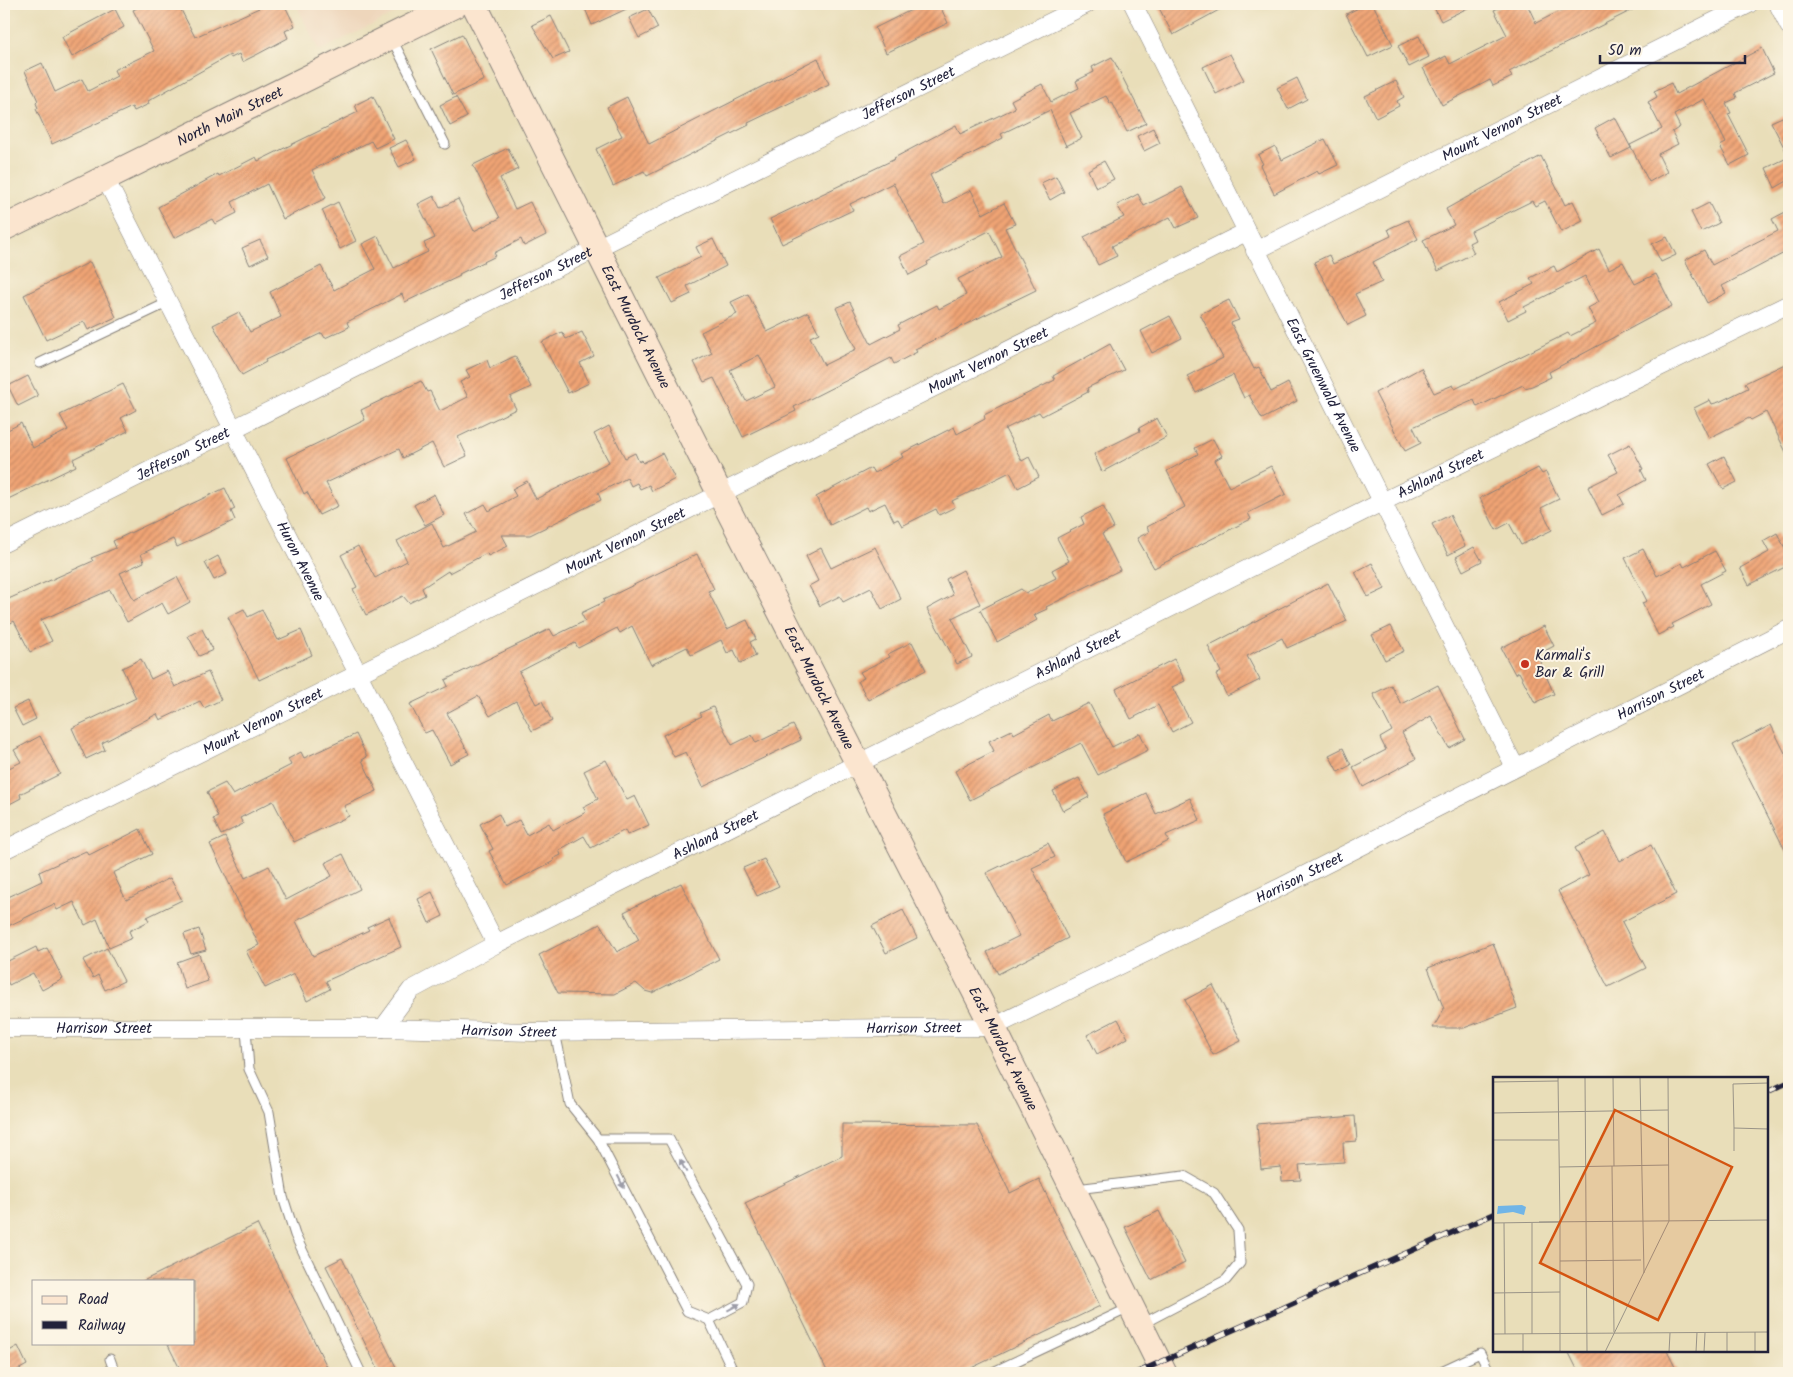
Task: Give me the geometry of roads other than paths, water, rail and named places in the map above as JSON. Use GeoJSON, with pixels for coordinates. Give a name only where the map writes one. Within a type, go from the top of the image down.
{"type":"FeatureCollection","features":[{"type":"Feature","properties":{"kind":"main road","name":"North Main Street"},"geometry":{"type":"LineString","coordinates":[[4,228],[458,4]]}},
{"type":"Feature","properties":{"kind":"main road","name":"East Murdock Avenue"},"geometry":{"type":"LineString","coordinates":[[474,4],[720,494],[993,1026],[1164,1373]]}},
{"type":"Feature","properties":{"kind":"street","name":"Jefferson Street"},"geometry":{"type":"LineString","coordinates":[[4,543],[1087,4]]}},
{"type":"Feature","properties":{"kind":"street","name":"East Gruenwald Avenue"},"geometry":{"type":"LineString","coordinates":[[1133,4],[1514,767]]}},
{"type":"Feature","properties":{"kind":"street","name":"Mount Vernon Street"},"geometry":{"type":"LineString","coordinates":[[1255,251],[1749,4]]}},
{"type":"Feature","properties":{"kind":"street"},"geometry":{"type":"LineString","coordinates":[[1778,4],[1789,26]]}},
{"type":"Feature","properties":{"kind":"street","name":"Huron Avenue"},"geometry":{"type":"LineString","coordinates":[[105,178],[167,303],[496,944]]}},
{"type":"Feature","properties":{"kind":"street","name":"Mount Vernon Street"},"geometry":{"type":"LineString","coordinates":[[4,850],[1246,232]]}},
{"type":"Feature","properties":{"kind":"street","name":"Ashland Street"},"geometry":{"type":"LineString","coordinates":[[383,1028],[411,990],[496,944],[1382,502],[1789,304]]}},
{"type":"Feature","properties":{"kind":"street","name":"Harrison Street"},"geometry":{"type":"LineString","coordinates":[[4,1028],[383,1028],[555,1032],[993,1026],[1281,887],[1789,629]]}},
{"type":"Feature","properties":{"kind":"lane"},"geometry":{"type":"LineString","coordinates":[[391,36],[445,144]]}},
{"type":"Feature","properties":{"kind":"lane"},"geometry":{"type":"LineString","coordinates":[[40,363],[167,303]]}},
{"type":"Feature","properties":{"kind":"lane"},"geometry":{"type":"LineString","coordinates":[[246,1028],[249,1068],[269,1112],[283,1198],[295,1235],[361,1373]]}},
{"type":"Feature","properties":{"kind":"lane"},"geometry":{"type":"LineString","coordinates":[[555,1032],[570,1104],[598,1139],[687,1311],[709,1320],[734,1373]]}},
{"type":"Feature","properties":{"kind":"lane"},"geometry":{"type":"LineString","coordinates":[[598,1139],[669,1139],[747,1284],[743,1302],[709,1320]]}},
{"type":"Feature","properties":{"kind":"lane"},"geometry":{"type":"LineString","coordinates":[[991,1373],[1226,1280],[1240,1263],[1238,1230],[1214,1193],[1184,1176],[1074,1189]]}},
{"type":"Feature","properties":{"kind":"lane"},"geometry":{"type":"LineString","coordinates":[[1437,1373],[1480,1353],[1490,1373]]}},
{"type":"Feature","properties":{"kind":"lane"},"geometry":{"type":"LineString","coordinates":[[110,1359],[115,1373]]}},
{"type":"Feature","properties":{"kind":"railway"},"geometry":{"type":"LineString","coordinates":[[1768,1092],[1789,1082]]}},
{"type":"Feature","properties":{"kind":"railway"},"geometry":{"type":"LineString","coordinates":[[1136,1373],[1493,1214]]}},
{"type":"Feature","properties":{"kind":"place","name":"Karmali's Bar & Grill"},"geometry":{"type":"Point","coordinates":[1525,664]}}]}
